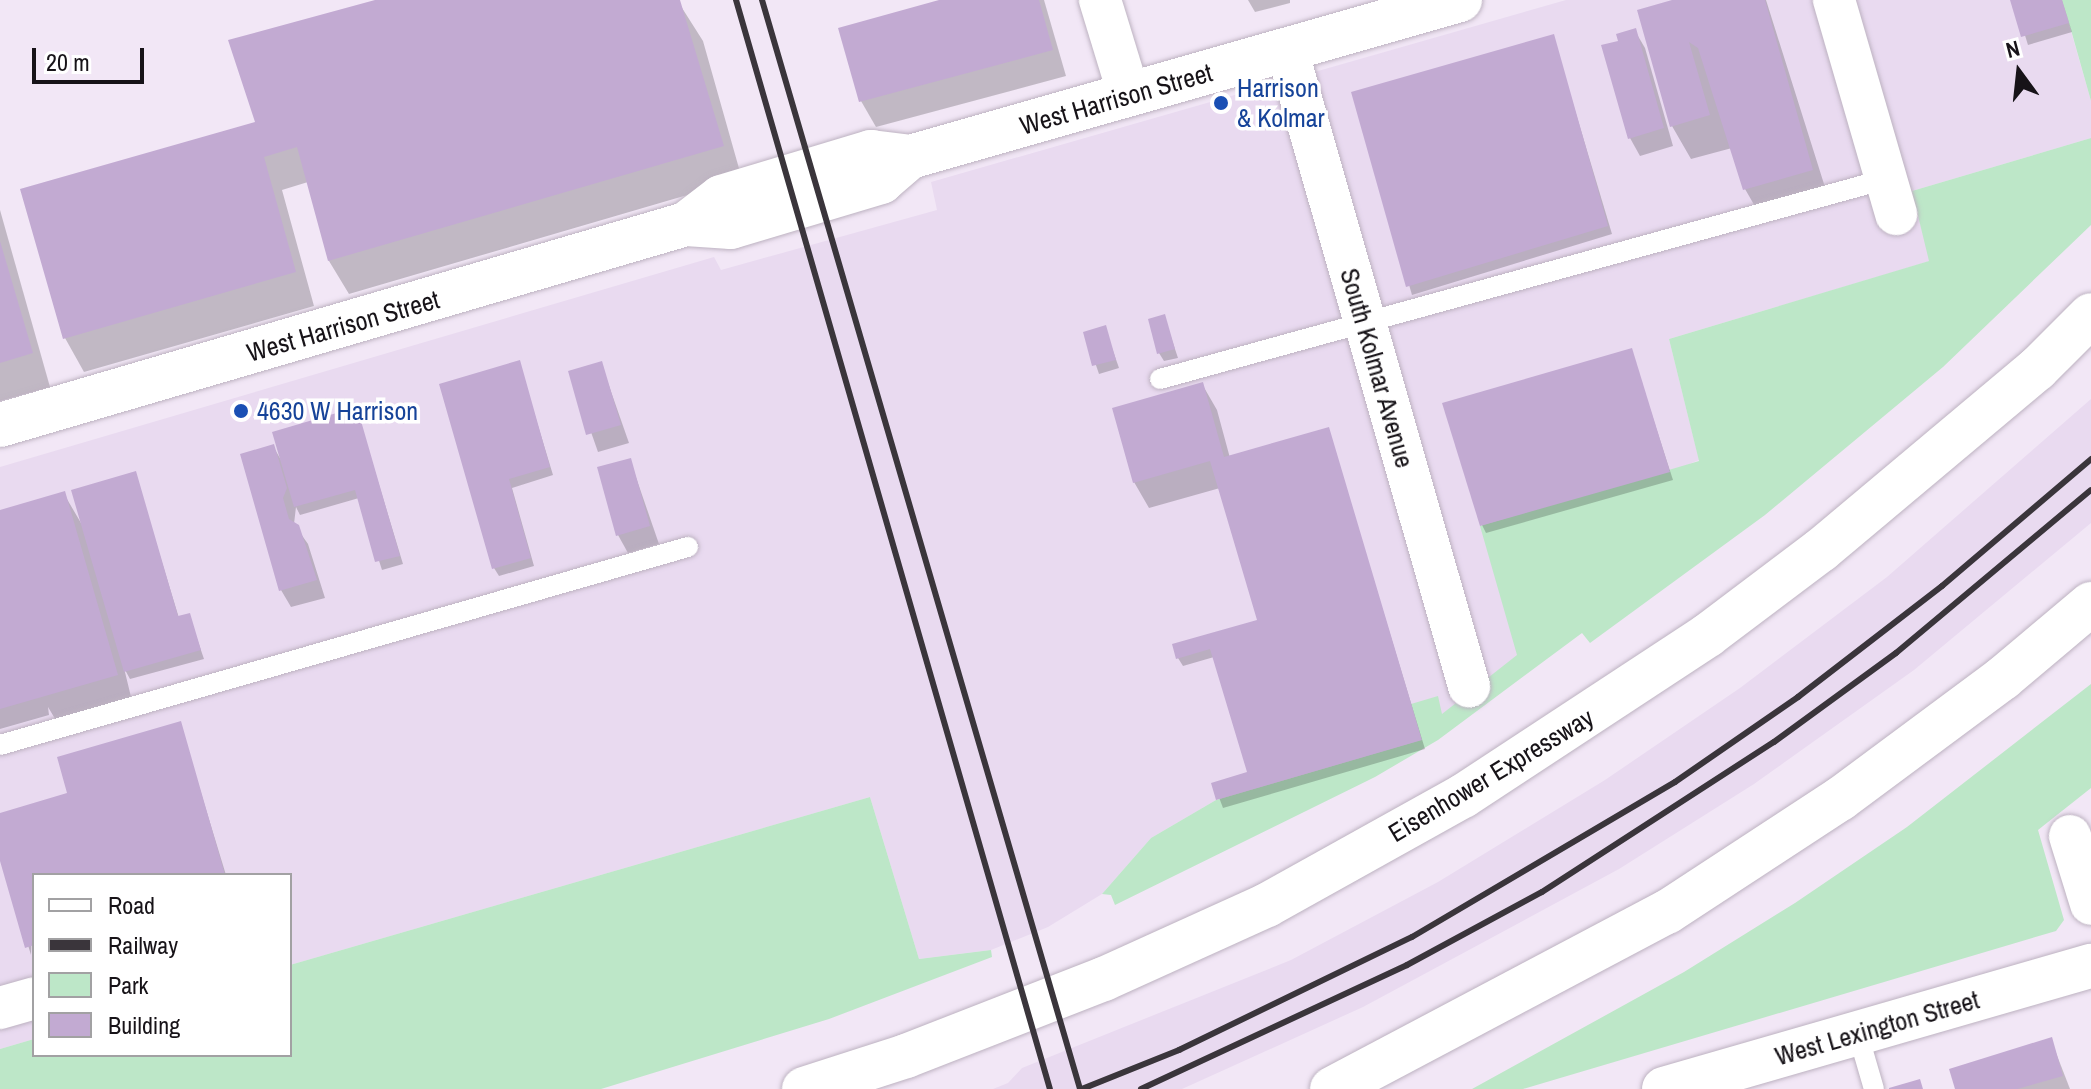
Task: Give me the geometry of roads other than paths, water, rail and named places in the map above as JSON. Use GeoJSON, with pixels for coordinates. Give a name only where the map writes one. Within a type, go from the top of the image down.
{"type":"FeatureCollection","features":[{"type":"Feature","properties":{"kind":"main road","name":"West Harrison Street"},"geometry":{"type":"LineString","coordinates":[[0,425],[686,224],[731,227],[881,182],[910,157],[1460,0]]}},
{"type":"Feature","properties":{"kind":"main road","name":"Eisenhower Expressway"},"geometry":{"type":"LineString","coordinates":[[804,1089],[906,1056],[1104,979],[1267,905],[1463,796],[1695,644],[1821,550],[2037,369],[2091,315]]}},
{"type":"Feature","properties":{"kind":"main road"},"geometry":{"type":"LineString","coordinates":[[1332,1089],[1667,912],[1840,799],[2003,678],[2091,604]]}},
{"type":"Feature","properties":{"kind":"main road","name":"West Lexington Street"},"geometry":{"type":"LineString","coordinates":[[1664,1089],[2091,966]]}},
{"type":"Feature","properties":{"kind":"street"},"geometry":{"type":"LineString","coordinates":[[1100,0],[1129,95]]}},
{"type":"Feature","properties":{"kind":"street"},"geometry":{"type":"LineString","coordinates":[[1834,0],[1891,196]]}},
{"type":"Feature","properties":{"kind":"street","name":"South Kolmar Avenue"},"geometry":{"type":"LineString","coordinates":[[1287,50],[1469,686]]}},
{"type":"Feature","properties":{"kind":"street"},"geometry":{"type":"LineString","coordinates":[[2070,836],[2091,904]]}},
{"type":"Feature","properties":{"kind":"street"},"geometry":{"type":"LineString","coordinates":[[0,1008],[32,999]]}},
{"type":"Feature","properties":{"kind":"lane"},"geometry":{"type":"LineString","coordinates":[[1160,379],[1364,322],[1891,196]]}},
{"type":"Feature","properties":{"kind":"lane"},"geometry":{"type":"LineString","coordinates":[[0,745],[688,547]]}},
{"type":"Feature","properties":{"kind":"lane"},"geometry":{"type":"LineString","coordinates":[[1858,1034],[1874,1089]]}},
{"type":"Feature","properties":{"kind":"railway"},"geometry":{"type":"LineString","coordinates":[[736,0],[1050,1089]]}},
{"type":"Feature","properties":{"kind":"railway"},"geometry":{"type":"LineString","coordinates":[[762,0],[1080,1089]]}},
{"type":"Feature","properties":{"kind":"railway"},"geometry":{"type":"LineString","coordinates":[[1082,1089],[1179,1050],[1412,937],[1675,782],[1798,697],[1942,586],[2091,459]]}},
{"type":"Feature","properties":{"kind":"railway"},"geometry":{"type":"LineString","coordinates":[[1141,1089],[1407,965],[1542,892],[1774,742],[1896,653],[2091,490]]}},
{"type":"Feature","properties":{"kind":"place","name":"Harrison & Kolmar"},"geometry":{"type":"Point","coordinates":[1221,103]}},
{"type":"Feature","properties":{"kind":"place","name":"4630 W Harrison"},"geometry":{"type":"Point","coordinates":[241,411]}}]}
